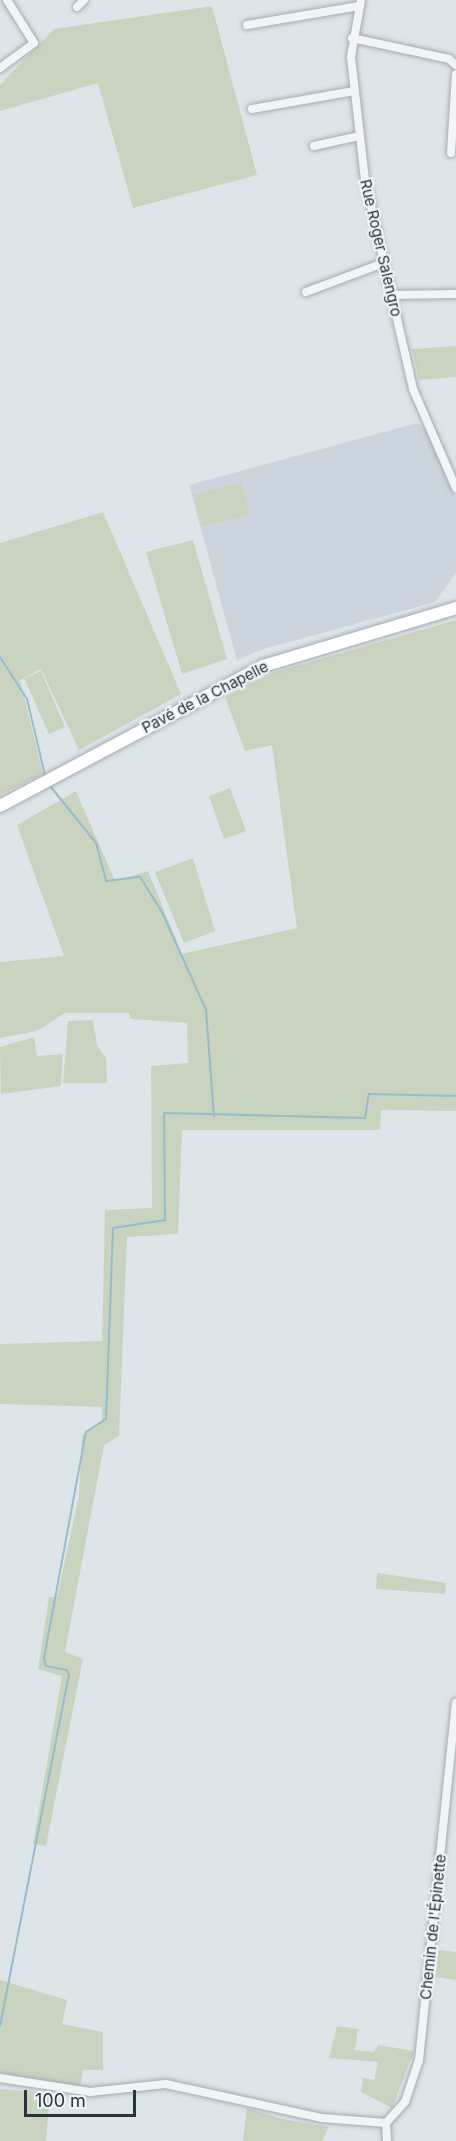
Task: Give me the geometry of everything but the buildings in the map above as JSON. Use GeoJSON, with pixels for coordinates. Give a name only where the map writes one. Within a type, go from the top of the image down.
{"type":"FeatureCollection","features":[{"type":"Feature","properties":{"kind":"main road","name":"Pavé de la Chapelle"},"geometry":{"type":"LineString","coordinates":[[0,806],[263,666],[456,608]]}},
{"type":"Feature","properties":{"kind":"street"},"geometry":{"type":"LineString","coordinates":[[0,68],[34,43],[7,0]]}},
{"type":"Feature","properties":{"kind":"street"},"geometry":{"type":"LineString","coordinates":[[76,7],[84,0]]}},
{"type":"Feature","properties":{"kind":"street"},"geometry":{"type":"LineString","coordinates":[[247,25],[360,3]]}},
{"type":"Feature","properties":{"kind":"street","name":"Rue Roger Salengro"},"geometry":{"type":"LineString","coordinates":[[360,3],[352,38],[354,91],[359,135],[383,263],[415,396],[456,488]]}},
{"type":"Feature","properties":{"kind":"street"},"geometry":{"type":"LineString","coordinates":[[352,38],[448,59],[456,65]]}},
{"type":"Feature","properties":{"kind":"street"},"geometry":{"type":"LineString","coordinates":[[451,153],[456,74]]}},
{"type":"Feature","properties":{"kind":"street"},"geometry":{"type":"LineString","coordinates":[[252,109],[354,91]]}},
{"type":"Feature","properties":{"kind":"street"},"geometry":{"type":"LineString","coordinates":[[314,146],[359,135]]}},
{"type":"Feature","properties":{"kind":"street"},"geometry":{"type":"LineString","coordinates":[[306,292],[383,263]]}},
{"type":"Feature","properties":{"kind":"street"},"geometry":{"type":"LineString","coordinates":[[391,295],[456,294]]}},
{"type":"Feature","properties":{"kind":"street","name":"Chemin de l'Épinette"},"geometry":{"type":"LineString","coordinates":[[387,2123],[405,2102],[419,2060],[456,1703]]}},
{"type":"Feature","properties":{"kind":"street"},"geometry":{"type":"LineString","coordinates":[[0,2078],[90,2092],[166,2084],[322,2118],[387,2123],[387,2141]]}},
{"type":"Feature","properties":{"kind":"shaded area"},"geometry":{"type":"Polygon","coordinates":[[[417,423],[425,429],[456,497],[456,573],[435,602],[260,650],[237,661],[189,485],[417,423]]]}},
{"type":"Feature","properties":{"kind":"green space"},"geometry":{"type":"Polygon","coordinates":[[[212,6],[257,175],[133,208],[98,83],[0,111],[0,85],[54,29],[212,6]]]}},
{"type":"Feature","properties":{"kind":"green space"},"geometry":{"type":"Polygon","coordinates":[[[456,346],[456,377],[419,380],[412,349],[456,346]]]}},
{"type":"Feature","properties":{"kind":"green space"},"geometry":{"type":"Polygon","coordinates":[[[241,482],[250,514],[202,527],[193,495],[241,482]]]}},
{"type":"Feature","properties":{"kind":"green space"},"geometry":{"type":"Polygon","coordinates":[[[103,512],[181,694],[79,750],[41,669],[20,680],[43,774],[0,795],[0,543],[103,512]]]}},
{"type":"Feature","properties":{"kind":"green space"},"geometry":{"type":"Polygon","coordinates":[[[193,540],[227,659],[182,674],[146,552],[193,540]]]}},
{"type":"Feature","properties":{"kind":"green space"},"geometry":{"type":"Polygon","coordinates":[[[456,620],[456,1111],[381,1110],[380,1130],[182,1130],[178,1234],[127,1237],[119,1436],[104,1445],[65,1652],[83,1659],[46,1846],[33,1844],[62,1676],[38,1669],[49,1597],[57,1597],[79,1496],[82,1435],[102,1421],[102,1407],[0,1404],[0,1344],[102,1341],[105,1210],[152,1208],[151,1066],[188,1063],[187,1023],[131,1019],[129,1013],[65,1013],[37,1031],[0,1038],[0,962],[64,956],[17,825],[76,791],[115,881],[148,871],[182,954],[297,928],[272,745],[245,751],[225,697],[272,673],[456,620]]]}},
{"type":"Feature","properties":{"kind":"green space"},"geometry":{"type":"Polygon","coordinates":[[[41,671],[65,727],[49,734],[24,678],[41,671]]]}},
{"type":"Feature","properties":{"kind":"green space"},"geometry":{"type":"Polygon","coordinates":[[[230,788],[246,831],[224,839],[209,796],[230,788]]]}},
{"type":"Feature","properties":{"kind":"green space"},"geometry":{"type":"Polygon","coordinates":[[[193,858],[215,931],[184,943],[155,872],[193,858]]]}},
{"type":"Feature","properties":{"kind":"green space"},"geometry":{"type":"Polygon","coordinates":[[[93,1020],[97,1045],[106,1058],[107,1083],[63,1083],[68,1021],[93,1020]]]}},
{"type":"Feature","properties":{"kind":"green space"},"geometry":{"type":"Polygon","coordinates":[[[34,1037],[37,1056],[63,1054],[61,1086],[1,1094],[0,1047],[34,1037]]]}},
{"type":"Feature","properties":{"kind":"green space"},"geometry":{"type":"Polygon","coordinates":[[[377,1573],[446,1583],[445,1594],[376,1589],[377,1573]]]}},
{"type":"Feature","properties":{"kind":"green space"},"geometry":{"type":"Polygon","coordinates":[[[439,1950],[456,1952],[456,1980],[435,1977],[439,1950]]]}},
{"type":"Feature","properties":{"kind":"green space"},"geometry":{"type":"Polygon","coordinates":[[[0,1980],[67,2000],[62,2024],[103,2032],[103,2070],[83,2070],[80,2087],[0,2073],[0,1980]]]}},
{"type":"Feature","properties":{"kind":"green space"},"geometry":{"type":"Polygon","coordinates":[[[337,2026],[358,2029],[355,2050],[374,2052],[378,2045],[414,2051],[392,2108],[361,2092],[363,2078],[374,2080],[378,2062],[329,2058],[337,2026]]]}},
{"type":"Feature","properties":{"kind":"green space"},"geometry":{"type":"Polygon","coordinates":[[[0,2089],[50,2093],[46,2141],[0,2141],[0,2089]]]}},
{"type":"Feature","properties":{"kind":"green space"},"geometry":{"type":"Polygon","coordinates":[[[247,2108],[282,2119],[329,2127],[322,2141],[243,2141],[247,2108]]]}},
{"type":"Feature","properties":{"kind":"waterway"},"geometry":{"type":"LineString","coordinates":[[0,657],[27,699],[45,775]]}},
{"type":"Feature","properties":{"kind":"waterway"},"geometry":{"type":"LineString","coordinates":[[51,787],[96,843],[106,881],[140,877],[162,912],[206,1010],[214,1117]]}},
{"type":"Feature","properties":{"kind":"waterway"},"geometry":{"type":"LineString","coordinates":[[0,2026],[69,1675],[67,1670],[46,1666],[44,1658],[86,1432],[106,1419],[113,1228],[165,1220],[164,1113],[365,1118],[369,1094],[456,1096]]}}]}
